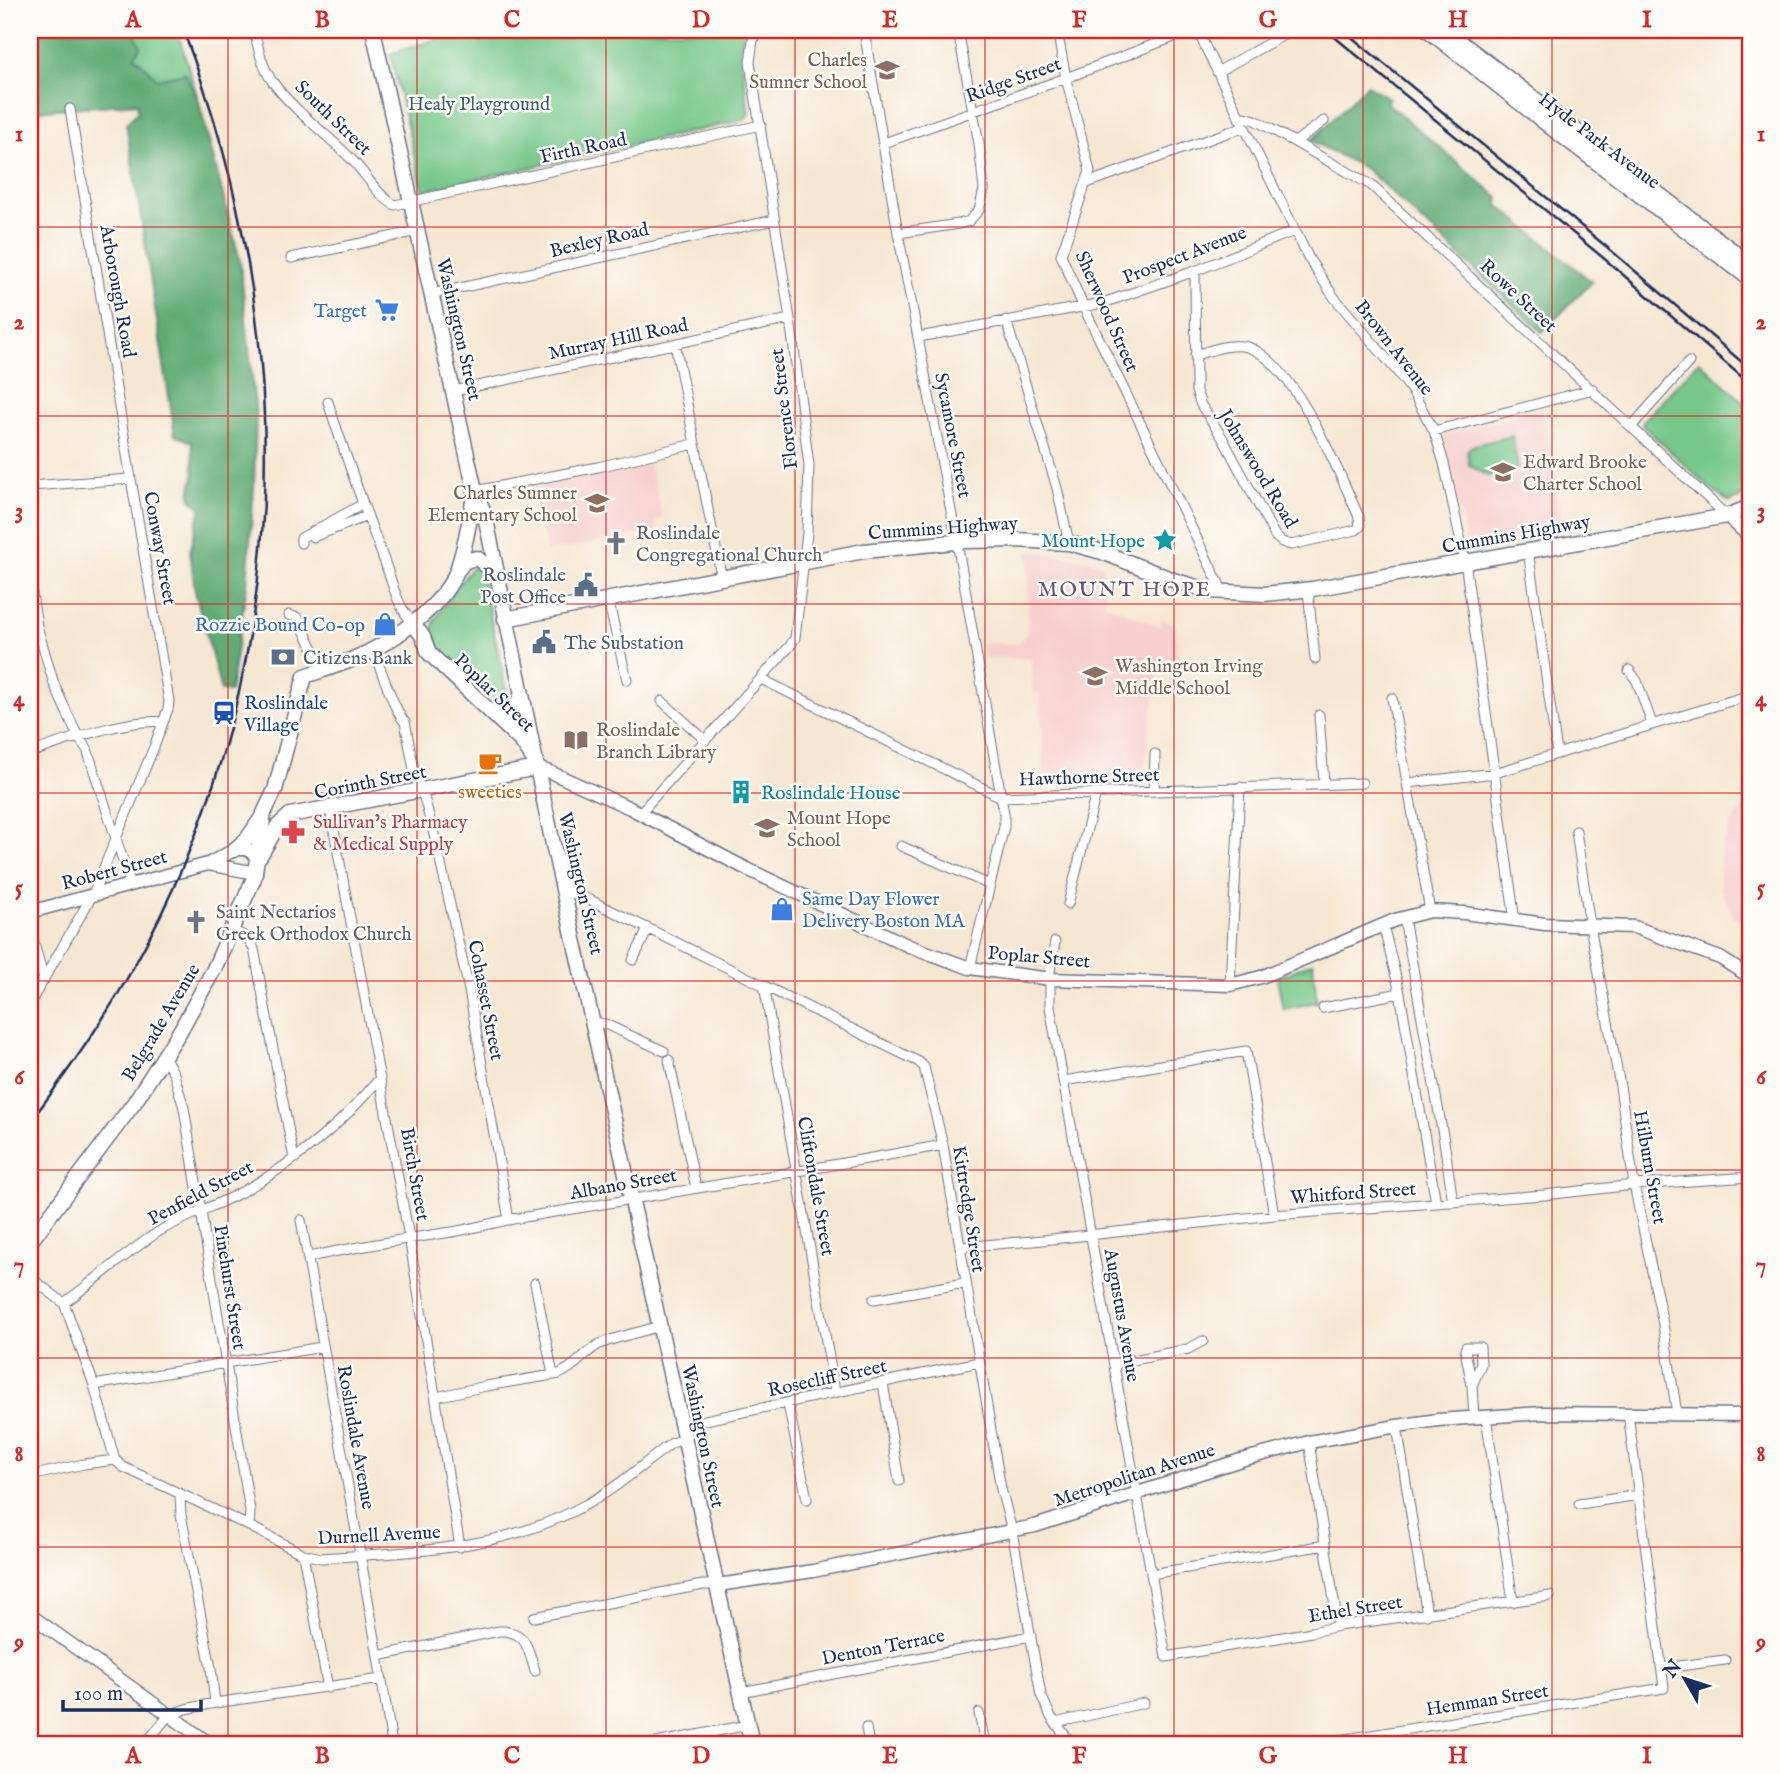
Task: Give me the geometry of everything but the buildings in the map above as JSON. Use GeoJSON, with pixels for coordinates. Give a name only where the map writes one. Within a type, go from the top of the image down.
{"type":"FeatureCollection","features":[{"type":"Feature","properties":{"kind":"main road","name":"Washington Street"},"geometry":{"type":"LineString","coordinates":[[373,30],[475,491],[485,515],[563,890],[752,1744]]}},
{"type":"Feature","properties":{"kind":"main road","name":"Hyde Park Avenue"},"geometry":{"type":"LineString","coordinates":[[1438,31],[1750,264]]}},
{"type":"Feature","properties":{"kind":"main road","name":"Hyde Park Avenue"},"geometry":{"type":"LineString","coordinates":[[1438,31],[1553,129],[1750,279]]}},
{"type":"Feature","properties":{"kind":"main road"},"geometry":{"type":"LineString","coordinates":[[456,573],[475,491]]}},
{"type":"Feature","properties":{"kind":"main road","name":"Cummins Highway"},"geometry":{"type":"LineString","coordinates":[[505,619],[864,551],[957,542],[1017,540],[1069,543],[1141,565],[1210,591],[1265,594],[1308,590],[1727,516],[1750,507]]}},
{"type":"Feature","properties":{"kind":"main road"},"geometry":{"type":"LineString","coordinates":[[323,669],[348,662],[372,650],[413,623],[435,602],[465,561],[477,558],[496,574]]}},
{"type":"Feature","properties":{"kind":"main road","name":"Poplar Street"},"geometry":{"type":"LineString","coordinates":[[413,623],[423,637],[429,653],[522,743],[537,768]]}},
{"type":"Feature","properties":{"kind":"main road","name":"Belgrade Avenue"},"geometry":{"type":"LineString","coordinates":[[30,1242],[123,1119],[200,996],[256,873],[264,813],[275,790],[305,676],[323,669]]}},
{"type":"Feature","properties":{"kind":"main road"},"geometry":{"type":"LineString","coordinates":[[488,711],[503,716],[513,714],[521,695]]}},
{"type":"Feature","properties":{"kind":"main road","name":"Corinth Street"},"geometry":{"type":"LineString","coordinates":[[259,857],[277,827],[290,815],[537,768]]}},
{"type":"Feature","properties":{"kind":"main road"},"geometry":{"type":"LineString","coordinates":[[275,790],[276,807],[283,814],[290,815]]}},
{"type":"Feature","properties":{"kind":"main road"},"geometry":{"type":"LineString","coordinates":[[234,850],[247,839],[264,813]]}},
{"type":"Feature","properties":{"kind":"street","name":"South Street"},"geometry":{"type":"LineString","coordinates":[[254,30],[270,79],[282,94],[356,164],[387,201],[395,205],[412,202]]}},
{"type":"Feature","properties":{"kind":"street","name":"Florence Street"},"geometry":{"type":"LineString","coordinates":[[639,814],[795,638],[807,533],[809,465],[790,320],[750,62],[753,40],[759,30]]}},
{"type":"Feature","properties":{"kind":"street","name":"Sycamore Street"},"geometry":{"type":"LineString","coordinates":[[864,30],[898,233],[1002,797],[1004,827],[970,968]]}},
{"type":"Feature","properties":{"kind":"street"},"geometry":{"type":"LineString","coordinates":[[898,233],[959,224],[969,220],[979,210],[984,190],[979,144],[958,30]]}},
{"type":"Feature","properties":{"kind":"street","name":"Sherwood Street"},"geometry":{"type":"LineString","coordinates":[[1057,30],[1066,78],[1090,170],[1061,255],[1084,308],[1223,592]]}},
{"type":"Feature","properties":{"kind":"street","name":"Ridge Street"},"geometry":{"type":"LineString","coordinates":[[884,143],[1194,30]]}},
{"type":"Feature","properties":{"kind":"street","name":"Brown Avenue"},"geometry":{"type":"LineString","coordinates":[[1194,30],[1294,231],[1334,297],[1412,391],[1434,431],[1444,463],[1465,561],[1515,920]]}},
{"type":"Feature","properties":{"kind":"street"},"geometry":{"type":"LineString","coordinates":[[1217,72],[1289,32]]}},
{"type":"Feature","properties":{"kind":"street","name":"Arborough Road"},"geometry":{"type":"LineString","coordinates":[[70,109],[131,479]]}},
{"type":"Feature","properties":{"kind":"street","name":"Rowe Street"},"geometry":{"type":"LineString","coordinates":[[1241,123],[1251,118],[1371,185],[1750,537]]}},
{"type":"Feature","properties":{"kind":"street"},"geometry":{"type":"LineString","coordinates":[[1295,142],[1324,121]]}},
{"type":"Feature","properties":{"kind":"street"},"geometry":{"type":"LineString","coordinates":[[1087,183],[1241,123]]}},
{"type":"Feature","properties":{"kind":"street","name":"Firth Road"},"geometry":{"type":"LineString","coordinates":[[412,202],[761,125]]}},
{"type":"Feature","properties":{"kind":"street","name":"Bexley Road"},"geometry":{"type":"LineString","coordinates":[[432,294],[774,220]]}},
{"type":"Feature","properties":{"kind":"street"},"geometry":{"type":"LineString","coordinates":[[291,258],[418,231]]}},
{"type":"Feature","properties":{"kind":"street","name":"Prospect Avenue"},"geometry":{"type":"LineString","coordinates":[[919,337],[1084,308],[1195,271],[1294,231]]}},
{"type":"Feature","properties":{"kind":"street","name":"Johnswood Road"},"geometry":{"type":"LineString","coordinates":[[1195,271],[1195,355],[1196,391],[1201,405],[1222,437],[1275,536],[1291,545],[1360,527],[1359,517],[1328,448],[1300,397],[1273,365],[1257,351],[1244,346],[1224,347],[1195,355]]}},
{"type":"Feature","properties":{"kind":"street","name":"Murray Hill Road"},"geometry":{"type":"LineString","coordinates":[[454,391],[790,320]]}},
{"type":"Feature","properties":{"kind":"street"},"geometry":{"type":"LineString","coordinates":[[1006,320],[1057,488],[1069,543]]}},
{"type":"Feature","properties":{"kind":"street"},"geometry":{"type":"LineString","coordinates":[[676,344],[722,579]]}},
{"type":"Feature","properties":{"kind":"street"},"geometry":{"type":"LineString","coordinates":[[1632,426],[1689,362]]}},
{"type":"Feature","properties":{"kind":"street"},"geometry":{"type":"LineString","coordinates":[[1434,431],[1593,390]]}},
{"type":"Feature","properties":{"kind":"street"},"geometry":{"type":"LineString","coordinates":[[328,402],[362,504],[404,613],[413,623]]}},
{"type":"Feature","properties":{"kind":"street"},"geometry":{"type":"LineString","coordinates":[[475,491],[598,467],[694,444]]}},
{"type":"Feature","properties":{"kind":"street","name":"Conway Street"},"geometry":{"type":"LineString","coordinates":[[30,486],[131,479],[169,701],[117,839],[93,894],[30,1003]]}},
{"type":"Feature","properties":{"kind":"street"},"geometry":{"type":"LineString","coordinates":[[362,504],[301,538],[302,543],[367,516]]}},
{"type":"Feature","properties":{"kind":"street"},"geometry":{"type":"LineString","coordinates":[[1528,550],[1558,753]]}},
{"type":"Feature","properties":{"kind":"street"},"geometry":{"type":"LineString","coordinates":[[30,582],[37,626],[54,684],[86,749],[131,885]]}},
{"type":"Feature","properties":{"kind":"street"},"geometry":{"type":"LineString","coordinates":[[1308,590],[1315,659]]}},
{"type":"Feature","properties":{"kind":"street"},"geometry":{"type":"LineString","coordinates":[[608,600],[627,680]]}},
{"type":"Feature","properties":{"kind":"street"},"geometry":{"type":"LineString","coordinates":[[289,615],[298,618],[323,669]]}},
{"type":"Feature","properties":{"kind":"street","name":"Cohasset Street"},"geometry":{"type":"LineString","coordinates":[[372,650],[399,716],[405,722],[416,780],[422,790],[469,990],[509,1220]]}},
{"type":"Feature","properties":{"kind":"street"},"geometry":{"type":"LineString","coordinates":[[1629,670],[1637,681],[1652,724]]}},
{"type":"Feature","properties":{"kind":"street","name":"Hawthorne Street"},"geometry":{"type":"LineString","coordinates":[[761,679],[1002,797],[1362,783]]}},
{"type":"Feature","properties":{"kind":"street"},"geometry":{"type":"LineString","coordinates":[[1408,783],[1494,773],[1750,695]]}},
{"type":"Feature","properties":{"kind":"street"},"geometry":{"type":"LineString","coordinates":[[1392,698],[1430,911]]}},
{"type":"Feature","properties":{"kind":"street"},"geometry":{"type":"LineString","coordinates":[[662,701],[705,740]]}},
{"type":"Feature","properties":{"kind":"street"},"geometry":{"type":"LineString","coordinates":[[1319,715],[1324,783]]}},
{"type":"Feature","properties":{"kind":"street"},"geometry":{"type":"LineString","coordinates":[[30,753],[78,737],[143,722],[163,722]]}},
{"type":"Feature","properties":{"kind":"street"},"geometry":{"type":"LineString","coordinates":[[1154,790],[1155,754]]}},
{"type":"Feature","properties":{"kind":"street","name":"Poplar Street"},"geometry":{"type":"LineString","coordinates":[[537,768],[552,772],[745,869],[910,946],[970,968],[1050,979],[1230,985],[1261,977],[1383,925],[1430,911],[1590,926],[1634,927],[1720,958],[1750,977]]}},
{"type":"Feature","properties":{"kind":"street"},"geometry":{"type":"LineString","coordinates":[[1230,985],[1240,787]]}},
{"type":"Feature","properties":{"kind":"street"},"geometry":{"type":"LineString","coordinates":[[1068,904],[1096,793]]}},
{"type":"Feature","properties":{"kind":"street","name":"Birch Street"},"geometry":{"type":"LineString","coordinates":[[330,809],[410,1237],[460,1547]]}},
{"type":"Feature","properties":{"kind":"street","name":"Hilburn Street"},"geometry":{"type":"LineString","coordinates":[[1576,831],[1590,926],[1620,1086],[1634,1185],[1663,1324],[1677,1414]]}},
{"type":"Feature","properties":{"kind":"street"},"geometry":{"type":"LineString","coordinates":[[901,846],[990,885]]}},
{"type":"Feature","properties":{"kind":"street"},"geometry":{"type":"LineString","coordinates":[[234,850],[246,849],[259,857]]}},
{"type":"Feature","properties":{"kind":"street","name":"Robert Street"},"geometry":{"type":"LineString","coordinates":[[30,912],[208,864],[234,850]]}},
{"type":"Feature","properties":{"kind":"street","name":"Robert Street"},"geometry":{"type":"LineString","coordinates":[[208,864],[256,873]]}},
{"type":"Feature","properties":{"kind":"street","name":"Kittredge Street"},"geometry":{"type":"LineString","coordinates":[[563,890],[765,985],[921,1063],[925,1068],[943,1145],[1001,1489],[1012,1531],[1041,1695],[1055,1723],[1072,1744]]}},
{"type":"Feature","properties":{"kind":"street"},"geometry":{"type":"LineString","coordinates":[[1404,918],[1453,1202]]}},
{"type":"Feature","properties":{"kind":"street"},"geometry":{"type":"LineString","coordinates":[[1383,925],[1400,993],[1436,1203]]}},
{"type":"Feature","properties":{"kind":"street"},"geometry":{"type":"LineString","coordinates":[[30,929],[44,980]]}},
{"type":"Feature","properties":{"kind":"street"},"geometry":{"type":"LineString","coordinates":[[633,960],[648,929]]}},
{"type":"Feature","properties":{"kind":"street"},"geometry":{"type":"LineString","coordinates":[[232,930],[248,938],[254,949],[294,1159]]}},
{"type":"Feature","properties":{"kind":"street","name":"Augustus Avenue"},"geometry":{"type":"LineString","coordinates":[[1055,943],[1050,979],[1050,1007],[1166,1657]]}},
{"type":"Feature","properties":{"kind":"street","name":"Cliftondale Street"},"geometry":{"type":"LineString","coordinates":[[765,985],[835,1392]]}},
{"type":"Feature","properties":{"kind":"street"},"geometry":{"type":"LineString","coordinates":[[1323,1008],[1400,993]]}},
{"type":"Feature","properties":{"kind":"street"},"geometry":{"type":"LineString","coordinates":[[593,1023],[605,1024],[666,1055],[696,1188]]}},
{"type":"Feature","properties":{"kind":"street"},"geometry":{"type":"LineString","coordinates":[[1064,1081],[1246,1051],[1274,1215]]}},
{"type":"Feature","properties":{"kind":"street","name":"Pinehurst Street"},"geometry":{"type":"LineString","coordinates":[[164,1056],[174,1074],[184,1108],[250,1511],[249,1526]]}},
{"type":"Feature","properties":{"kind":"street","name":"Penfield Street"},"geometry":{"type":"LineString","coordinates":[[65,1303],[156,1234],[235,1195],[294,1159],[347,1116],[380,1078]]}},
{"type":"Feature","properties":{"kind":"street","name":"Albano Street"},"geometry":{"type":"LineString","coordinates":[[309,1257],[410,1237],[446,1233],[943,1145]]}},
{"type":"Feature","properties":{"kind":"street","name":"Whitford Street"},"geometry":{"type":"LineString","coordinates":[[960,1247],[1274,1215],[1750,1177]]}},
{"type":"Feature","properties":{"kind":"street","name":"Roslindale Avenue"},"geometry":{"type":"LineString","coordinates":[[301,1220],[379,1656],[392,1744]]}},
{"type":"Feature","properties":{"kind":"street"},"geometry":{"type":"LineString","coordinates":[[30,1277],[65,1303],[94,1385],[115,1460],[30,1476]]}},
{"type":"Feature","properties":{"kind":"street"},"geometry":{"type":"LineString","coordinates":[[536,1283],[553,1375]]}},
{"type":"Feature","properties":{"kind":"street"},"geometry":{"type":"LineString","coordinates":[[874,1299],[965,1283]]}},
{"type":"Feature","properties":{"kind":"street"},"geometry":{"type":"LineString","coordinates":[[436,1397],[569,1370],[591,1349],[601,1344],[660,1326]]}},
{"type":"Feature","properties":{"kind":"street"},"geometry":{"type":"LineString","coordinates":[[1114,1364],[1188,1349],[1203,1341]]}},
{"type":"Feature","properties":{"kind":"street"},"geometry":{"type":"LineString","coordinates":[[94,1385],[323,1347]]}},
{"type":"Feature","properties":{"kind":"street","name":"Rosecliff Street"},"geometry":{"type":"LineString","coordinates":[[683,1432],[835,1392],[979,1362]]}},
{"type":"Feature","properties":{"kind":"street"},"geometry":{"type":"LineString","coordinates":[[883,1382],[899,1481]]}},
{"type":"Feature","properties":{"kind":"street"},"geometry":{"type":"LineString","coordinates":[[1472,1386],[1513,1602]]}},
{"type":"Feature","properties":{"kind":"street"},"geometry":{"type":"LineString","coordinates":[[788,1404],[807,1499]]}},
{"type":"Feature","properties":{"kind":"street","name":"Metropolitan Avenue"},"geometry":{"type":"LineString","coordinates":[[534,1617],[703,1586],[813,1571],[1035,1527],[1241,1460],[1309,1442],[1396,1426],[1542,1413],[1750,1415]]}},
{"type":"Feature","properties":{"kind":"street"},"geometry":{"type":"LineString","coordinates":[[1628,1413],[1662,1668],[1725,1660]]}},
{"type":"Feature","properties":{"kind":"street"},"geometry":{"type":"LineString","coordinates":[[1396,1426],[1427,1615]]}},
{"type":"Feature","properties":{"kind":"street","name":"Durnell Avenue"},"geometry":{"type":"LineString","coordinates":[[115,1460],[122,1467],[303,1554],[321,1558],[460,1547],[498,1540],[539,1526],[586,1505],[672,1443],[683,1432]]}},
{"type":"Feature","properties":{"kind":"street"},"geometry":{"type":"LineString","coordinates":[[1309,1442],[1338,1626]]}},
{"type":"Feature","properties":{"kind":"street"},"geometry":{"type":"LineString","coordinates":[[180,1495],[181,1515],[211,1668],[215,1703]]}},
{"type":"Feature","properties":{"kind":"street"},"geometry":{"type":"LineString","coordinates":[[1579,1504],[1639,1495]]}},
{"type":"Feature","properties":{"kind":"street"},"geometry":{"type":"LineString","coordinates":[[1151,1574],[1325,1545]]}},
{"type":"Feature","properties":{"kind":"street"},"geometry":{"type":"LineString","coordinates":[[303,1554],[328,1688]]}},
{"type":"Feature","properties":{"kind":"street","name":"Ethel Street"},"geometry":{"type":"LineString","coordinates":[[1166,1657],[1338,1626],[1550,1596]]}},
{"type":"Feature","properties":{"kind":"street"},"geometry":{"type":"LineString","coordinates":[[30,1615],[210,1744]]}},
{"type":"Feature","properties":{"kind":"street"},"geometry":{"type":"LineString","coordinates":[[379,1656],[499,1631],[512,1631],[524,1641],[535,1671]]}},
{"type":"Feature","properties":{"kind":"street","name":"Denton Terrace"},"geometry":{"type":"LineString","coordinates":[[741,1692],[1031,1636]]}},
{"type":"Feature","properties":{"kind":"street","name":"Hemman Street"},"geometry":{"type":"LineString","coordinates":[[1315,1744],[1664,1688],[1662,1668]]}},
{"type":"Feature","properties":{"kind":"street"},"geometry":{"type":"LineString","coordinates":[[145,1744],[169,1715],[215,1703],[381,1679]]}},
{"type":"Feature","properties":{"kind":"street"},"geometry":{"type":"LineString","coordinates":[[1055,1723],[1144,1703]]}},
{"type":"Feature","properties":{"kind":"street"},"geometry":{"type":"LineString","coordinates":[[979,1713],[985,1744]]}},
{"type":"Feature","properties":{"kind":"street"},"geometry":{"type":"LineString","coordinates":[[651,1744],[748,1725]]}},
{"type":"Feature","properties":{"kind":"street"},"geometry":{"type":"LineString","coordinates":[[866,1728],[869,1744]]}},
{"type":"Feature","properties":{"kind":"shaded area","name":"Edward Brooke Charter School"},"geometry":{"type":"Polygon","coordinates":[[[1542,409],[1564,532],[1472,547],[1466,541],[1445,434],[1542,409]]]}},
{"type":"Feature","properties":{"kind":"shaded area","name":"Charles Sumner Elementary School"},"geometry":{"type":"Polygon","coordinates":[[[649,463],[663,518],[656,520],[656,531],[547,552],[532,488],[649,463]]]}},
{"type":"Feature","properties":{"kind":"shaded area","name":"Washington Irving Middle School"},"geometry":{"type":"Polygon","coordinates":[[[1028,551],[1103,564],[1104,603],[1161,627],[1161,619],[1177,625],[1177,660],[1160,660],[1142,782],[1044,786],[1040,693],[1033,693],[1031,658],[984,658],[982,643],[1017,644],[1028,632],[1028,551]]]}},
{"type":"Feature","properties":{"kind":"shaded area"},"geometry":{"type":"Polygon","coordinates":[[[1750,802],[1750,926],[1733,916],[1720,888],[1720,855],[1731,821],[1750,802]]]}},
{"type":"Feature","properties":{"kind":"green space"},"geometry":{"type":"Polygon","coordinates":[[[30,30],[177,30],[199,102],[164,101],[30,111],[30,30]]]}},
{"type":"Feature","properties":{"kind":"green space"},"geometry":{"type":"Polygon","coordinates":[[[30,30],[129,30],[141,46],[135,56],[157,79],[185,73],[199,102],[240,261],[256,416],[247,585],[230,692],[221,691],[195,591],[190,551],[201,507],[191,499],[190,494],[194,475],[192,442],[175,435],[126,123],[138,112],[137,103],[30,111],[30,30]]]}},
{"type":"Feature","properties":{"kind":"green space","name":"Healy Playground"},"geometry":{"type":"Polygon","coordinates":[[[450,30],[745,30],[740,48],[749,114],[744,120],[423,191],[390,54],[437,39],[450,30]]]}},
{"type":"Feature","properties":{"kind":"green space"},"geometry":{"type":"Polygon","coordinates":[[[1367,85],[1389,98],[1386,102],[1499,198],[1498,205],[1592,282],[1542,332],[1366,169],[1311,141],[1367,85]]]}},
{"type":"Feature","properties":{"kind":"green space"},"geometry":{"type":"Polygon","coordinates":[[[1699,361],[1750,408],[1750,494],[1729,502],[1711,489],[1642,425],[1699,361]]]}},
{"type":"Feature","properties":{"kind":"green space"},"geometry":{"type":"Polygon","coordinates":[[[1512,436],[1518,469],[1488,476],[1469,465],[1467,451],[1472,446],[1512,436]]]}},
{"type":"Feature","properties":{"kind":"green space"},"geometry":{"type":"Polygon","coordinates":[[[473,567],[480,569],[509,701],[509,706],[504,709],[438,650],[435,640],[433,625],[436,618],[473,567]]]}},
{"type":"Feature","properties":{"kind":"green space"},"geometry":{"type":"Polygon","coordinates":[[[1313,962],[1317,1002],[1283,1009],[1277,978],[1313,962]]]}},
{"type":"Feature","properties":{"kind":"railway"},"geometry":{"type":"LineString","coordinates":[[30,1122],[84,1047],[133,968],[187,857],[226,742],[252,624],[264,505],[262,385],[248,265],[222,147],[183,30]]}},
{"type":"Feature","properties":{"kind":"railway"},"geometry":{"type":"LineString","coordinates":[[1326,30],[1607,261],[1750,384]]}},
{"type":"Feature","properties":{"kind":"railway"},"geometry":{"type":"LineString","coordinates":[[1343,30],[1750,369]]}},
{"type":"Feature","properties":{"kind":"place","name":"Charles Sumner School"},"geometry":{"type":"Point","coordinates":[887,70]}},
{"type":"Feature","properties":{"kind":"place","name":"Target"},"geometry":{"type":"Point","coordinates":[387,310]}},
{"type":"Feature","properties":{"kind":"place","name":"Edward Brooke Charter School"},"geometry":{"type":"Point","coordinates":[1503,472]}},
{"type":"Feature","properties":{"kind":"place","name":"Charles Sumner Elementary School"},"geometry":{"type":"Point","coordinates":[597,503]}},
{"type":"Feature","properties":{"kind":"place","name":"Mount Hope"},"geometry":{"type":"Point","coordinates":[1165,540]}},
{"type":"Feature","properties":{"kind":"place","name":"Roslindale Congregational Church"},"geometry":{"type":"Point","coordinates":[616,543]}},
{"type":"Feature","properties":{"kind":"place","name":"Roslindale Post Office"},"geometry":{"type":"Point","coordinates":[586,585]}},
{"type":"Feature","properties":{"kind":"place","name":"Rozzie Bound Co-op"},"geometry":{"type":"Point","coordinates":[385,624]}},
{"type":"Feature","properties":{"kind":"place","name":"The Substation"},"geometry":{"type":"Point","coordinates":[544,642]}},
{"type":"Feature","properties":{"kind":"place","name":"Citizens Bank"},"geometry":{"type":"Point","coordinates":[283,657]}},
{"type":"Feature","properties":{"kind":"place","name":"Washington Irving Middle School"},"geometry":{"type":"Point","coordinates":[1095,676]}},
{"type":"Feature","properties":{"kind":"place","name":"Roslindale Village"},"geometry":{"type":"Point","coordinates":[224,713]}},
{"type":"Feature","properties":{"kind":"place","name":"Roslindale Branch Library"},"geometry":{"type":"Point","coordinates":[576,740]}},
{"type":"Feature","properties":{"kind":"place","name":"sweeties"},"geometry":{"type":"Point","coordinates":[490,763]}},
{"type":"Feature","properties":{"kind":"place","name":"Roslindale House"},"geometry":{"type":"Point","coordinates":[741,792]}},
{"type":"Feature","properties":{"kind":"place","name":"Mount Hope School"},"geometry":{"type":"Point","coordinates":[767,828]}},
{"type":"Feature","properties":{"kind":"place","name":"Sullivan’s Pharmacy & Medical Supply"},"geometry":{"type":"Point","coordinates":[293,832]}},
{"type":"Feature","properties":{"kind":"place","name":"Same Day Flower Delivery Boston MA"},"geometry":{"type":"Point","coordinates":[782,909]}},
{"type":"Feature","properties":{"kind":"place","name":"Saint Nectarios Greek Orthodox Church"},"geometry":{"type":"Point","coordinates":[196,922]}},
{"type":"Feature","properties":{"kind":"district","name":"MOUNT HOPE"},"geometry":{"type":"Point","coordinates":[1125,589]}}]}
